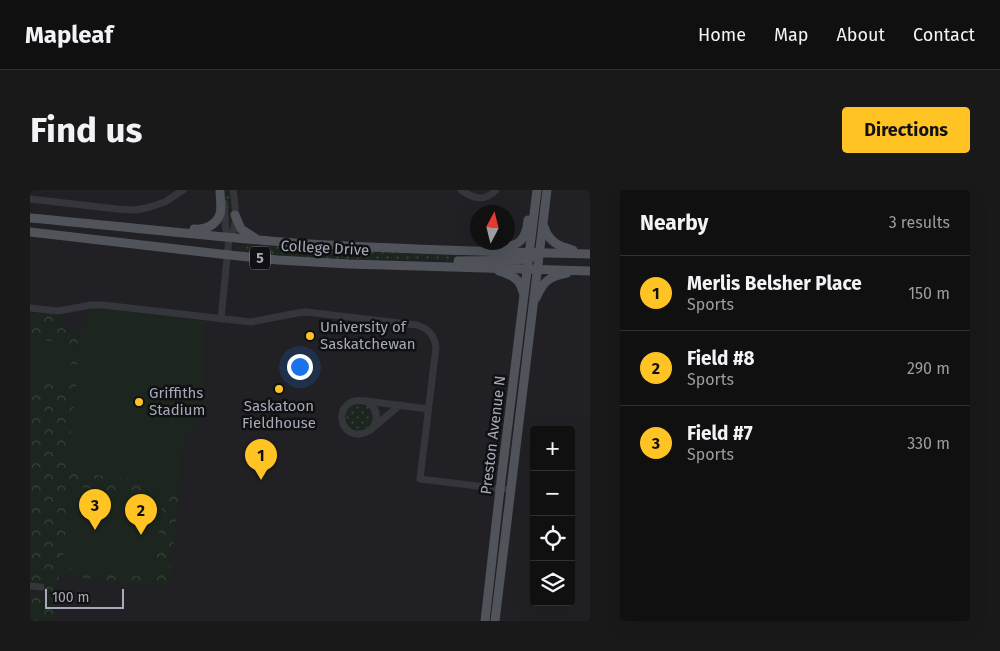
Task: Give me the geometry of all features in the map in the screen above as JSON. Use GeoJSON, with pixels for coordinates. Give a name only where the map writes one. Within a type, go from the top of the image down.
{"type":"FeatureCollection","features":[{"type":"Feature","properties":{"kind":"main road"},"geometry":{"type":"LineString","coordinates":[[163,231],[180,228],[199,230],[209,227],[220,215],[220,190]]}},
{"type":"Feature","properties":{"kind":"main road"},"geometry":{"type":"LineString","coordinates":[[485,251],[515,245],[523,239],[528,226],[532,190]]}},
{"type":"Feature","properties":{"kind":"main road"},"geometry":{"type":"LineString","coordinates":[[534,261],[537,190]]}},
{"type":"Feature","properties":{"kind":"main road"},"geometry":{"type":"LineString","coordinates":[[534,261],[543,223],[547,190]]}},
{"type":"Feature","properties":{"kind":"main road"},"geometry":{"type":"LineString","coordinates":[[235,215],[241,229],[258,240]]}},
{"type":"Feature","properties":{"kind":"main road","name":"College Drive"},"geometry":{"type":"LineString","coordinates":[[30,218],[229,238],[427,250],[485,251],[586,271]]}},
{"type":"Feature","properties":{"kind":"main road"},"geometry":{"type":"LineString","coordinates":[[543,223],[551,240],[564,248],[588,255]]}},
{"type":"Feature","properties":{"kind":"main road","name":"College Drive"},"geometry":{"type":"LineString","coordinates":[[30,232],[227,255],[327,263],[490,267],[588,255]]}},
{"type":"Feature","properties":{"kind":"main road"},"geometry":{"type":"LineString","coordinates":[[327,263],[342,261],[534,261]]}},
{"type":"Feature","properties":{"kind":"main road","name":"Preston Avenue N"},"geometry":{"type":"LineString","coordinates":[[485,621],[524,297],[534,261]]}},
{"type":"Feature","properties":{"kind":"main road","name":"Preston Avenue N"},"geometry":{"type":"LineString","coordinates":[[495,621],[533,305],[534,261]]}},
{"type":"Feature","properties":{"kind":"main road"},"geometry":{"type":"LineString","coordinates":[[490,267],[518,279],[524,297]]}},
{"type":"Feature","properties":{"kind":"main road"},"geometry":{"type":"LineString","coordinates":[[533,305],[540,288],[550,278],[560,274],[586,271]]}},
{"type":"Feature","properties":{"kind":"street"},"geometry":{"type":"LineString","coordinates":[[30,199],[136,210],[165,202],[183,190]]}},
{"type":"Feature","properties":{"kind":"street"},"geometry":{"type":"LineString","coordinates":[[220,190],[225,207],[226,232],[229,238],[221,319]]}},
{"type":"Feature","properties":{"kind":"street"},"geometry":{"type":"LineString","coordinates":[[229,238],[234,233],[233,190]]}},
{"type":"Feature","properties":{"kind":"street"},"geometry":{"type":"LineString","coordinates":[[461,190],[480,198],[490,196],[496,190]]}},
{"type":"Feature","properties":{"kind":"street"},"geometry":{"type":"LineString","coordinates":[[30,308],[58,311],[91,305],[103,305],[246,322],[256,322],[306,312],[417,325],[426,329],[432,335],[436,347],[420,478],[510,490]]}},
{"type":"Feature","properties":{"kind":"street"},"geometry":{"type":"LineString","coordinates":[[400,405],[364,433],[353,434],[346,429],[342,422],[342,413],[346,406],[354,401],[366,401],[400,405],[428,409]]}},
{"type":"Feature","properties":{"kind":"street"},"geometry":{"type":"LineString","coordinates":[[366,401],[374,407],[377,414],[373,427]]}},
{"type":"Feature","properties":{"kind":"street"},"geometry":{"type":"LineString","coordinates":[[30,586],[41,587]]}},
{"type":"Feature","properties":{"kind":"shaded area","name":"University of Saskatchewan"},"geometry":{"type":"Polygon","coordinates":[[[30,190],[590,190],[590,621],[30,621],[30,190]]]}},
{"type":"Feature","properties":{"kind":"green space"},"geometry":{"type":"Polygon","coordinates":[[[225,190],[230,190],[231,195],[232,216],[230,231],[229,230],[225,190]]]}},
{"type":"Feature","properties":{"kind":"green space"},"geometry":{"type":"Polygon","coordinates":[[[245,245],[504,255],[516,259],[335,259],[244,253],[237,249],[245,245]]]}},
{"type":"Feature","properties":{"kind":"green space","name":"Griffiths Stadium"},"geometry":{"type":"Polygon","coordinates":[[[97,308],[204,321],[204,416],[184,439],[179,493],[155,490],[151,481],[66,473],[76,387],[78,339],[75,334],[84,328],[86,310],[97,308]]]}},
{"type":"Feature","properties":{"kind":"green space"},"geometry":{"type":"Polygon","coordinates":[[[30,313],[60,316],[63,328],[75,334],[78,339],[70,473],[152,481],[155,490],[179,493],[168,588],[59,575],[53,621],[30,621],[30,592],[38,596],[47,593],[30,585],[30,313]]]}},
{"type":"Feature","properties":{"kind":"green space"},"geometry":{"type":"Polygon","coordinates":[[[30,339],[73,344],[69,382],[30,378],[30,339]]]}},
{"type":"Feature","properties":{"kind":"green space"},"geometry":{"type":"Polygon","coordinates":[[[361,403],[368,405],[375,414],[372,425],[362,430],[356,430],[346,425],[345,415],[351,405],[361,403]]]}},
{"type":"Feature","properties":{"kind":"green space"},"geometry":{"type":"Polygon","coordinates":[[[71,486],[163,497],[153,578],[62,567],[71,486]]]}},
{"type":"Feature","properties":{"kind":"place","name":"University of Saskatchewan"},"geometry":{"type":"Point","coordinates":[310,336]}},
{"type":"Feature","properties":{"kind":"place","name":"Saskatoon Fieldhouse"},"geometry":{"type":"Point","coordinates":[279,389]}},
{"type":"Feature","properties":{"kind":"place","name":"Griffiths Stadium"},"geometry":{"type":"Point","coordinates":[139,402]}},
{"type":"Feature","properties":{"kind":"place","name":"Merlis Belsher Place"},"geometry":{"type":"Point","coordinates":[261,480]}},
{"type":"Feature","properties":{"kind":"place","name":"Field #7"},"geometry":{"type":"Point","coordinates":[95,530]}},
{"type":"Feature","properties":{"kind":"place","name":"Field #8"},"geometry":{"type":"Point","coordinates":[141,535]}}]}
